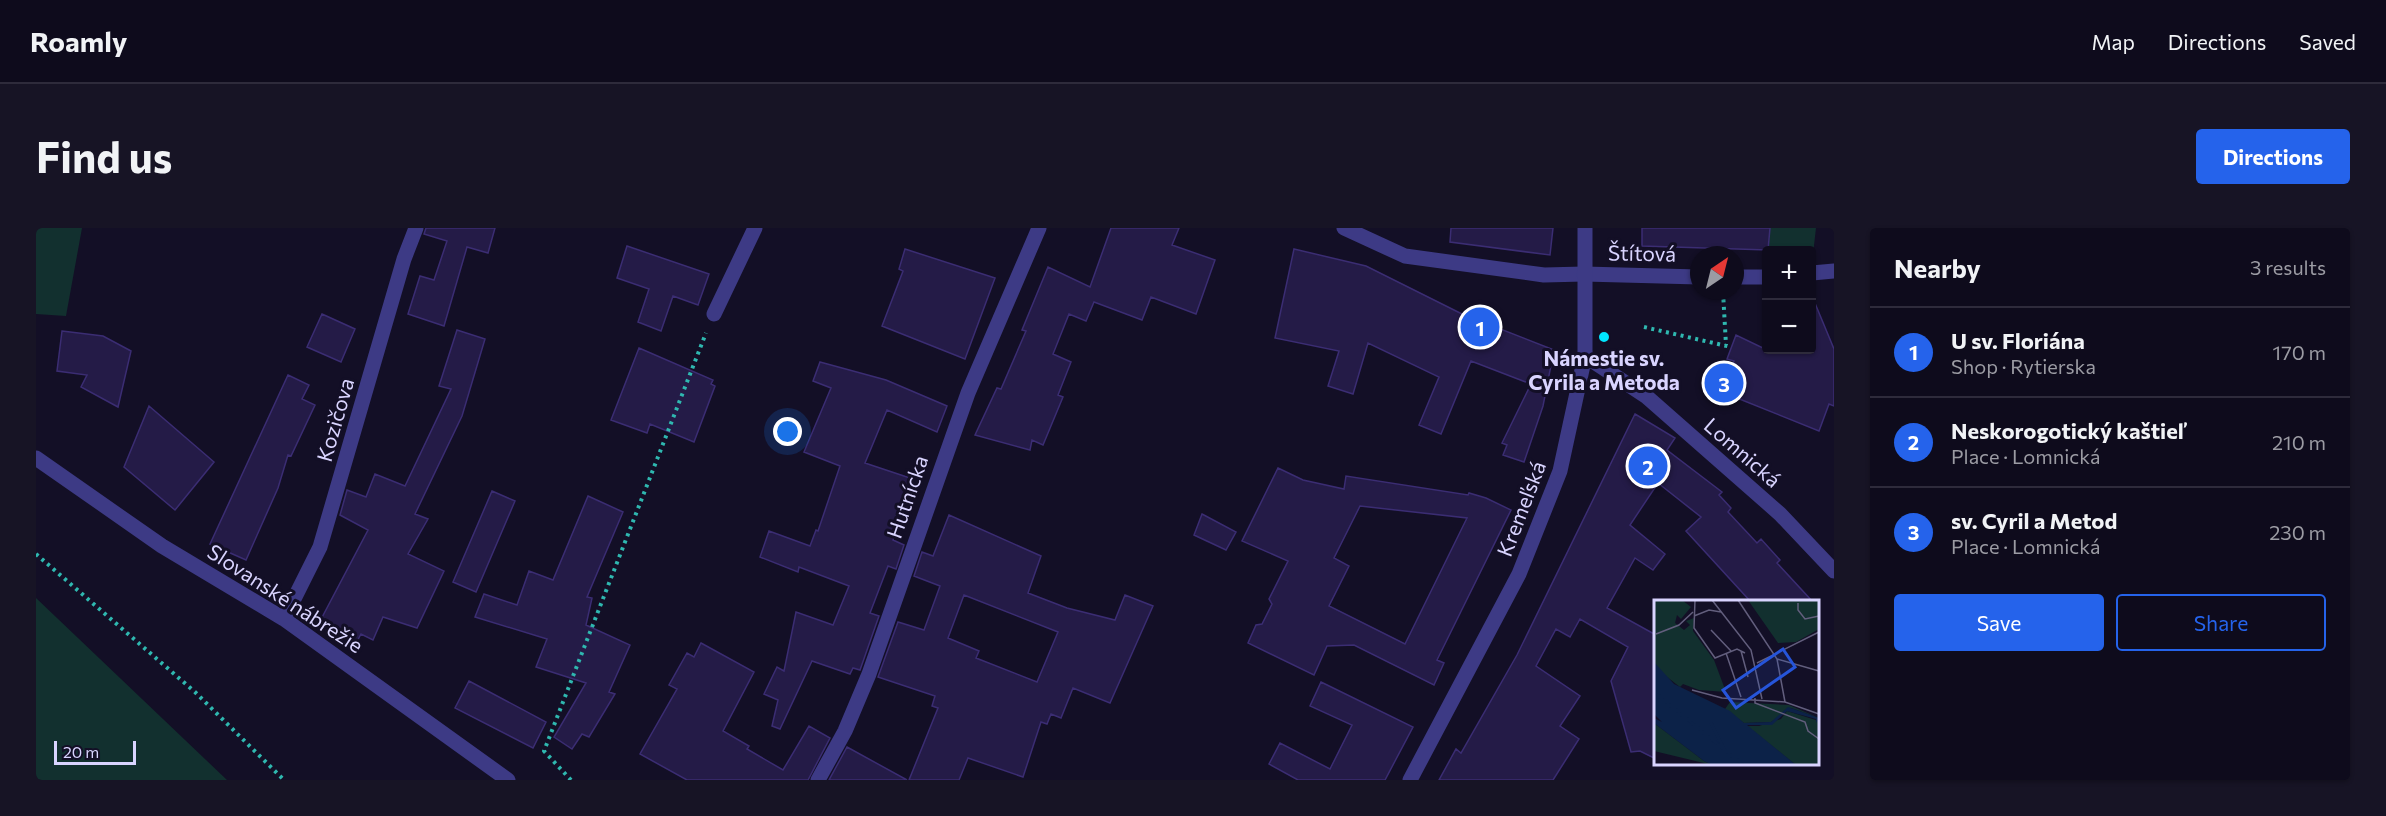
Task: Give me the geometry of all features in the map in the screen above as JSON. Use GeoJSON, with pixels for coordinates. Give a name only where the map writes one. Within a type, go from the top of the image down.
{"type":"FeatureCollection","features":[{"type":"Feature","properties":{"kind":"street","name":"Kozičova"},"geometry":{"type":"LineString","coordinates":[[284,619],[320,547],[404,259],[416,228]]}},
{"type":"Feature","properties":{"kind":"street"},"geometry":{"type":"LineString","coordinates":[[714,314],[755,228]]}},
{"type":"Feature","properties":{"kind":"street","name":"Hutnícka"},"geometry":{"type":"LineString","coordinates":[[818,780],[845,731],[869,674],[968,393],[1039,228]]}},
{"type":"Feature","properties":{"kind":"street","name":"Štítová"},"geometry":{"type":"LineString","coordinates":[[1344,228],[1405,256],[1544,275],[1690,277]]}},
{"type":"Feature","properties":{"kind":"street","name":"Kremeľská"},"geometry":{"type":"LineString","coordinates":[[1410,780],[1519,574],[1560,471],[1585,356],[1585,228]]}},
{"type":"Feature","properties":{"kind":"street"},"geometry":{"type":"LineString","coordinates":[[1816,273],[1834,271]]}},
{"type":"Feature","properties":{"kind":"street"},"geometry":{"type":"LineString","coordinates":[[1744,277],[1762,277]]}},
{"type":"Feature","properties":{"kind":"street","name":"Lomnická"},"geometry":{"type":"LineString","coordinates":[[1585,356],[1647,397],[1780,514],[1834,571]]}},
{"type":"Feature","properties":{"kind":"street","name":"Slovanské nábrežie"},"geometry":{"type":"LineString","coordinates":[[36,458],[162,546],[284,619],[508,780]]}},
{"type":"Feature","properties":{"kind":"path"},"geometry":{"type":"LineString","coordinates":[[1644,327],[1729,346],[1724,300]]}},
{"type":"Feature","properties":{"kind":"path"},"geometry":{"type":"LineString","coordinates":[[571,780],[544,751],[714,314]]}},
{"type":"Feature","properties":{"kind":"path"},"geometry":{"type":"LineString","coordinates":[[36,554],[195,692],[284,780]]}},
{"type":"Feature","properties":{"kind":"green space"},"geometry":{"type":"Polygon","coordinates":[[[36,228],[82,228],[66,316],[36,314],[36,228]]]}},
{"type":"Feature","properties":{"kind":"green space"},"geometry":{"type":"Polygon","coordinates":[[[1770,228],[1816,228],[1814,246],[1768,246],[1770,228]]]}},
{"type":"Feature","properties":{"kind":"green space"},"geometry":{"type":"Polygon","coordinates":[[[36,598],[227,780],[36,780],[36,598]]]}},
{"type":"Feature","properties":{"kind":"building"},"geometry":{"type":"Polygon","coordinates":[[[426,228],[495,228],[488,253],[467,247],[444,326],[408,314],[420,276],[434,280],[447,241],[424,234],[426,228]]]}},
{"type":"Feature","properties":{"kind":"building"},"geometry":{"type":"Polygon","coordinates":[[[1111,228],[1179,228],[1172,245],[1215,260],[1196,314],[1151,297],[1142,320],[1094,302],[1086,321],[1069,314],[1053,354],[1071,362],[1058,395],[1063,397],[1043,445],[1032,440],[1030,450],[975,435],[997,388],[1001,389],[1026,331],[1022,330],[1048,267],[1090,287],[1111,228]]]}},
{"type":"Feature","properties":{"kind":"building"},"geometry":{"type":"Polygon","coordinates":[[[1451,228],[1553,228],[1550,255],[1450,242],[1451,228]]]}},
{"type":"Feature","properties":{"kind":"building"},"geometry":{"type":"Polygon","coordinates":[[[1642,228],[1770,228],[1768,246],[1762,246],[1762,250],[1744,249],[1744,246],[1642,246],[1642,228]]]}},
{"type":"Feature","properties":{"kind":"building"},"geometry":{"type":"Polygon","coordinates":[[[627,246],[709,274],[698,305],[673,296],[661,331],[638,322],[649,289],[617,278],[627,246]]]}},
{"type":"Feature","properties":{"kind":"building"},"geometry":{"type":"Polygon","coordinates":[[[905,249],[995,278],[965,359],[882,326],[903,271],[899,269],[905,249]]]}},
{"type":"Feature","properties":{"kind":"building"},"geometry":{"type":"Polygon","coordinates":[[[1294,249],[1366,266],[1462,314],[1554,350],[1543,406],[1524,462],[1503,455],[1507,445],[1502,443],[1531,384],[1471,361],[1441,434],[1419,425],[1439,377],[1368,343],[1353,394],[1328,386],[1339,351],[1275,338],[1294,249]]]}},
{"type":"Feature","properties":{"kind":"building"},"geometry":{"type":"Polygon","coordinates":[[[1816,306],[1834,349],[1834,406],[1829,404],[1819,431],[1732,396],[1740,375],[1731,371],[1734,361],[1727,359],[1736,335],[1762,348],[1762,354],[1816,354],[1816,306]]]}},
{"type":"Feature","properties":{"kind":"building"},"geometry":{"type":"Polygon","coordinates":[[[322,314],[355,329],[341,362],[307,347],[322,314]]]}},
{"type":"Feature","properties":{"kind":"building"},"geometry":{"type":"Polygon","coordinates":[[[457,330],[485,339],[462,416],[415,514],[428,519],[408,554],[444,571],[417,628],[383,617],[373,640],[361,634],[354,647],[318,625],[368,530],[340,515],[347,490],[366,497],[375,474],[405,486],[451,389],[439,386],[457,330]]]}},
{"type":"Feature","properties":{"kind":"building"},"geometry":{"type":"Polygon","coordinates":[[[62,331],[103,336],[131,351],[118,407],[81,387],[87,375],[57,371],[62,331]]]}},
{"type":"Feature","properties":{"kind":"building"},"geometry":{"type":"Polygon","coordinates":[[[639,348],[713,380],[711,384],[715,386],[694,442],[650,424],[647,433],[611,420],[639,348]]]}},
{"type":"Feature","properties":{"kind":"building"},"geometry":{"type":"Polygon","coordinates":[[[820,362],[886,380],[947,406],[937,432],[887,410],[865,463],[913,479],[893,540],[904,545],[896,569],[888,566],[870,613],[879,616],[860,670],[853,668],[850,674],[812,661],[780,729],[772,726],[778,700],[764,694],[777,667],[784,671],[796,612],[833,625],[849,586],[799,567],[798,572],[760,557],[769,531],[810,546],[816,530],[818,531],[840,466],[804,452],[831,388],[813,381],[820,362]]]}},
{"type":"Feature","properties":{"kind":"building"},"geometry":{"type":"Polygon","coordinates":[[[288,375],[309,385],[302,399],[315,405],[291,456],[288,455],[278,488],[246,560],[210,544],[288,375]]]}},
{"type":"Feature","properties":{"kind":"building"},"geometry":{"type":"Polygon","coordinates":[[[149,406],[214,462],[175,510],[124,467],[149,406]]]}},
{"type":"Feature","properties":{"kind":"building"},"geometry":{"type":"Polygon","coordinates":[[[1635,414],[1675,438],[1667,450],[1722,492],[1719,495],[1731,508],[1728,512],[1757,543],[1761,539],[1780,560],[1777,563],[1811,600],[1749,600],[1686,531],[1701,517],[1658,483],[1630,525],[1665,554],[1653,570],[1635,558],[1607,608],[1654,634],[1654,758],[1640,751],[1631,752],[1611,681],[1628,647],[1580,619],[1570,637],[1556,629],[1536,666],[1580,696],[1560,726],[1579,739],[1553,780],[1439,780],[1456,749],[1461,753],[1517,655],[1635,414]]]}},
{"type":"Feature","properties":{"kind":"building"},"geometry":{"type":"Polygon","coordinates":[[[1278,468],[1303,480],[1344,489],[1346,476],[1468,495],[1469,493],[1511,510],[1437,660],[1444,663],[1434,685],[1354,645],[1327,646],[1314,675],[1248,643],[1256,625],[1262,624],[1272,604],[1269,599],[1288,561],[1242,541],[1278,468]],[[1360,506],[1334,558],[1349,566],[1329,606],[1405,644],[1467,518],[1360,506]]]}},
{"type":"Feature","properties":{"kind":"building"},"geometry":{"type":"Polygon","coordinates":[[[492,491],[515,501],[476,592],[453,582],[492,491]]]}},
{"type":"Feature","properties":{"kind":"building"},"geometry":{"type":"Polygon","coordinates":[[[588,496],[623,512],[587,597],[592,598],[586,625],[630,645],[609,692],[615,694],[589,737],[582,734],[572,749],[554,737],[586,683],[536,667],[547,639],[475,617],[484,594],[517,605],[529,571],[553,580],[588,496]]]}},
{"type":"Feature","properties":{"kind":"building"},"geometry":{"type":"Polygon","coordinates":[[[1202,514],[1236,532],[1226,550],[1194,535],[1202,514]]]}},
{"type":"Feature","properties":{"kind":"building"},"geometry":{"type":"Polygon","coordinates":[[[949,515],[1041,556],[1028,593],[1067,608],[1115,620],[1125,595],[1153,606],[1110,703],[1073,688],[1061,718],[1051,714],[1047,724],[1041,722],[1023,777],[968,758],[959,780],[909,780],[938,708],[932,706],[935,696],[878,677],[898,622],[924,630],[940,586],[914,576],[922,552],[933,556],[949,515]],[[964,595],[948,638],[979,651],[976,658],[1037,682],[1058,632],[964,595]]]}},
{"type":"Feature","properties":{"kind":"building"},"geometry":{"type":"Polygon","coordinates":[[[701,643],[754,672],[723,731],[749,746],[747,749],[783,770],[809,726],[830,738],[808,780],[687,780],[640,754],[677,689],[669,685],[687,653],[694,657],[701,643]]]}},
{"type":"Feature","properties":{"kind":"building"},"geometry":{"type":"Polygon","coordinates":[[[469,681],[546,722],[533,748],[455,708],[469,681]]]}},
{"type":"Feature","properties":{"kind":"building"},"geometry":{"type":"Polygon","coordinates":[[[1321,682],[1413,727],[1385,780],[1298,780],[1269,764],[1280,743],[1330,769],[1352,725],[1310,706],[1321,682]]]}},
{"type":"Feature","properties":{"kind":"building"},"geometry":{"type":"Polygon","coordinates":[[[847,747],[907,780],[829,780],[847,747]]]}},
{"type":"Feature","properties":{"kind":"place","name":"U sv. Floriána"},"geometry":{"type":"Point","coordinates":[1480,327]}},
{"type":"Feature","properties":{"kind":"place","name":"Námestie sv. Cyrila a Metoda"},"geometry":{"type":"Point","coordinates":[1604,337]}},
{"type":"Feature","properties":{"kind":"place","name":"sv. Cyril a Metod"},"geometry":{"type":"Point","coordinates":[1724,383]}},
{"type":"Feature","properties":{"kind":"place","name":"Neskorogotický kaštieľ"},"geometry":{"type":"Point","coordinates":[1648,466]}}]}
